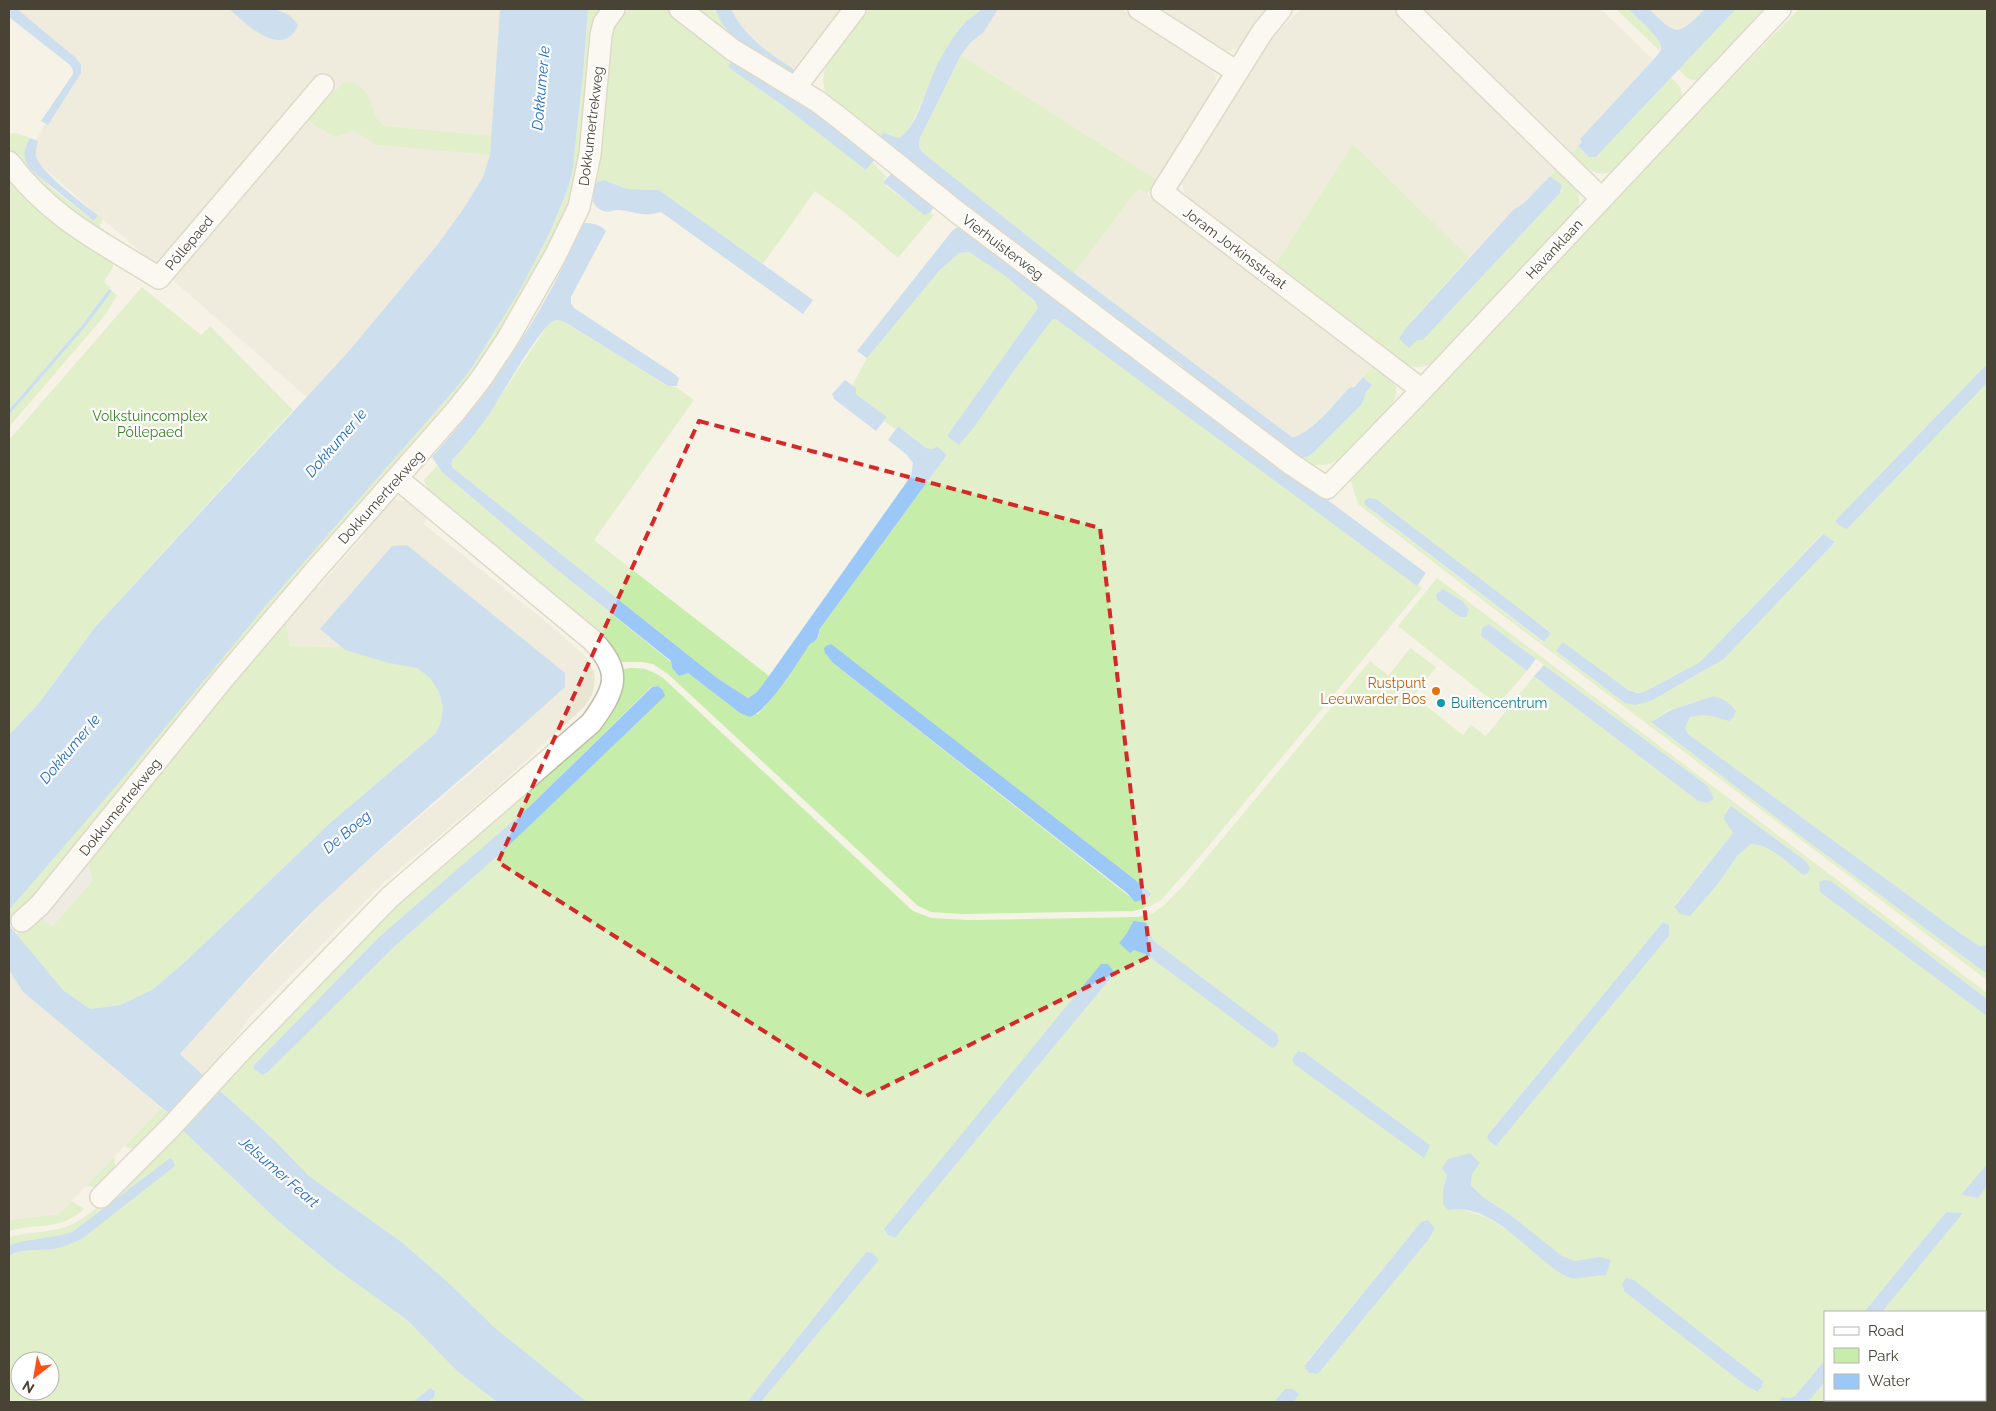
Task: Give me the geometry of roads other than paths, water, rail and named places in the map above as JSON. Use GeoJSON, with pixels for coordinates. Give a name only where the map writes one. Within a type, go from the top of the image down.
{"type":"FeatureCollection","features":[{"type":"Feature","properties":{"kind":"street","name":"Dokkumertrekweg"},"geometry":{"type":"LineString","coordinates":[[22,922],[40,906],[223,679],[314,572],[456,412],[481,379],[534,295],[574,220],[581,199],[590,154],[601,35],[604,23],[614,9]]}},
{"type":"Feature","properties":{"kind":"street","name":"Vierhuisterweg"},"geometry":{"type":"LineString","coordinates":[[680,9],[733,50],[838,116],[957,212],[1291,464],[1326,488]]}},
{"type":"Feature","properties":{"kind":"street"},"geometry":{"type":"LineString","coordinates":[[795,88],[855,9]]}},
{"type":"Feature","properties":{"kind":"street"},"geometry":{"type":"LineString","coordinates":[[1139,9],[1237,72]]}},
{"type":"Feature","properties":{"kind":"street","name":"Joram Jorkinsstraat"},"geometry":{"type":"LineString","coordinates":[[1281,9],[1263,31],[1162,192],[1422,390]]}},
{"type":"Feature","properties":{"kind":"street"},"geometry":{"type":"LineString","coordinates":[[1407,9],[1601,198]]}},
{"type":"Feature","properties":{"kind":"street","name":"Havanklaan"},"geometry":{"type":"LineString","coordinates":[[1326,488],[1422,390],[1780,9]]}},
{"type":"Feature","properties":{"kind":"street","name":"Pôllepaed"},"geometry":{"type":"LineString","coordinates":[[9,162],[32,190],[77,228],[160,278],[323,85]]}},
{"type":"Feature","properties":{"kind":"street"},"geometry":{"type":"LineString","coordinates":[[101,1197],[171,1127],[390,897],[591,723],[610,694],[612,667],[605,653],[592,640],[398,479]]}},
{"type":"Feature","properties":{"kind":"water"},"geometry":{"type":"Polygon","coordinates":[[[266,8],[276,10],[292,18],[298,25],[291,35],[283,40],[274,39],[254,30],[229,9],[266,8]]]}},
{"type":"Feature","properties":{"kind":"water"},"geometry":{"type":"Polygon","coordinates":[[[9,9],[17,9],[76,58],[81,65],[81,73],[48,125],[41,121],[73,74],[73,70],[70,65],[9,17],[9,9]]]}},
{"type":"Feature","properties":{"kind":"water","name":"Dokkumer Ie"},"geometry":{"type":"Polygon","coordinates":[[[500,9],[588,9],[572,173],[567,191],[551,230],[520,290],[473,366],[457,387],[264,608],[130,770],[9,910],[9,735],[39,703],[96,626],[349,351],[438,244],[464,208],[483,177],[490,155],[500,9]]]}},
{"type":"Feature","properties":{"kind":"water"},"geometry":{"type":"Polygon","coordinates":[[[715,9],[731,9],[742,27],[757,43],[792,68],[795,73],[792,75],[769,62],[737,40],[728,31],[715,9]]]}},
{"type":"Feature","properties":{"kind":"water"},"geometry":{"type":"Polygon","coordinates":[[[981,9],[998,9],[984,32],[971,42],[961,55],[920,138],[919,146],[922,152],[1074,273],[1292,437],[1306,431],[1349,388],[1354,387],[1363,377],[1372,385],[1366,392],[1362,404],[1313,453],[1307,457],[1298,457],[1194,379],[1179,363],[1150,345],[1048,269],[884,143],[881,135],[883,133],[899,138],[911,126],[920,109],[935,69],[946,50],[963,25],[981,9]]]}},
{"type":"Feature","properties":{"kind":"water"},"geometry":{"type":"Polygon","coordinates":[[[1629,9],[1649,9],[1666,24],[1677,30],[1688,25],[1705,9],[1736,9],[1596,157],[1589,157],[1578,146],[1582,142],[1580,139],[1661,50],[1658,40],[1629,9]]]}},
{"type":"Feature","properties":{"kind":"water"},"geometry":{"type":"Polygon","coordinates":[[[732,60],[820,114],[875,159],[866,170],[785,107],[732,70],[728,66],[732,60]]]}},
{"type":"Feature","properties":{"kind":"water"},"geometry":{"type":"Polygon","coordinates":[[[30,138],[38,141],[36,156],[45,171],[63,188],[98,215],[94,221],[30,169],[24,154],[30,138]]]}},
{"type":"Feature","properties":{"kind":"water"},"geometry":{"type":"Polygon","coordinates":[[[892,173],[934,206],[931,212],[925,215],[920,212],[883,182],[892,173]]]}},
{"type":"Feature","properties":{"kind":"water"},"geometry":{"type":"Polygon","coordinates":[[[1550,176],[1562,185],[1560,193],[1423,340],[1417,340],[1409,348],[1399,339],[1405,329],[1513,210],[1524,203],[1550,176]]]}},
{"type":"Feature","properties":{"kind":"water"},"geometry":{"type":"Polygon","coordinates":[[[604,180],[627,189],[659,190],[813,300],[803,314],[661,212],[644,214],[619,210],[605,212],[598,208],[593,202],[592,194],[597,182],[604,180]]]}},
{"type":"Feature","properties":{"kind":"water"},"geometry":{"type":"Polygon","coordinates":[[[584,223],[596,224],[606,231],[571,297],[571,303],[574,308],[673,373],[679,378],[677,386],[668,386],[568,324],[554,321],[540,335],[490,413],[451,464],[453,468],[717,678],[748,698],[757,692],[769,676],[911,476],[913,463],[906,454],[888,440],[898,426],[926,448],[933,449],[937,446],[947,455],[819,630],[817,638],[810,644],[774,696],[758,713],[750,717],[740,713],[688,673],[679,676],[672,668],[671,661],[556,569],[442,472],[432,457],[479,400],[523,337],[553,286],[584,223]]]}},
{"type":"Feature","properties":{"kind":"water"},"geometry":{"type":"Polygon","coordinates":[[[956,228],[961,228],[1426,573],[1417,586],[1056,319],[1052,320],[959,445],[947,436],[1038,308],[1035,301],[1004,275],[969,252],[959,253],[939,271],[867,358],[857,351],[956,228]]]}},
{"type":"Feature","properties":{"kind":"water"},"geometry":{"type":"Polygon","coordinates":[[[109,289],[112,291],[86,326],[9,415],[9,410],[83,324],[109,289]]]}},
{"type":"Feature","properties":{"kind":"water"},"geometry":{"type":"Polygon","coordinates":[[[1987,365],[1987,383],[1847,529],[1839,525],[1835,521],[1987,365]]]}},
{"type":"Feature","properties":{"kind":"water"},"geometry":{"type":"Polygon","coordinates":[[[845,380],[856,388],[856,394],[887,417],[876,431],[834,399],[832,394],[845,380]]]}},
{"type":"Feature","properties":{"kind":"water"},"geometry":{"type":"Polygon","coordinates":[[[1369,498],[1376,499],[1551,633],[1544,642],[1365,505],[1364,501],[1369,498]]]}},
{"type":"Feature","properties":{"kind":"water"},"geometry":{"type":"Polygon","coordinates":[[[1823,534],[1835,542],[1724,659],[1651,701],[1635,705],[1625,703],[1556,651],[1563,642],[1628,690],[1638,693],[1646,691],[1700,662],[1823,534]]]}},
{"type":"Feature","properties":{"kind":"water"},"geometry":{"type":"Polygon","coordinates":[[[407,545],[565,673],[565,687],[397,834],[321,904],[259,967],[180,1054],[273,1139],[309,1176],[403,1243],[451,1285],[494,1327],[587,1402],[497,1402],[457,1371],[407,1320],[335,1268],[278,1221],[179,1127],[173,1117],[23,992],[9,970],[9,925],[63,990],[90,1009],[120,1005],[152,990],[186,961],[330,823],[436,733],[441,721],[443,706],[439,692],[430,678],[417,668],[389,663],[345,650],[320,629],[392,546],[407,545]]]}},
{"type":"Feature","properties":{"kind":"water"},"geometry":{"type":"Polygon","coordinates":[[[1443,589],[1462,601],[1469,609],[1466,617],[1460,617],[1437,600],[1436,594],[1443,589]]]}},
{"type":"Feature","properties":{"kind":"water"},"geometry":{"type":"Polygon","coordinates":[[[1489,624],[1536,659],[1527,671],[1481,636],[1482,628],[1489,624]]]}},
{"type":"Feature","properties":{"kind":"water"},"geometry":{"type":"Polygon","coordinates":[[[831,644],[1151,894],[1146,899],[1135,902],[1127,893],[833,663],[825,653],[824,648],[831,644]]]}},
{"type":"Feature","properties":{"kind":"water"},"geometry":{"type":"Polygon","coordinates":[[[1544,665],[1708,786],[1714,799],[1707,803],[1698,801],[1534,676],[1544,665]]]}},
{"type":"Feature","properties":{"kind":"water"},"geometry":{"type":"Polygon","coordinates":[[[658,686],[663,690],[665,696],[501,853],[395,946],[268,1072],[262,1075],[254,1069],[254,1065],[379,937],[529,807],[652,687],[658,686]]]}},
{"type":"Feature","properties":{"kind":"water"},"geometry":{"type":"Polygon","coordinates":[[[1713,696],[1731,705],[1736,711],[1734,717],[1729,721],[1706,715],[1690,717],[1685,728],[1688,734],[1957,931],[1979,946],[1987,946],[1987,974],[1791,829],[1651,722],[1671,710],[1713,696]]]}},
{"type":"Feature","properties":{"kind":"water"},"geometry":{"type":"Polygon","coordinates":[[[1731,806],[1807,862],[1810,868],[1808,873],[1803,875],[1772,851],[1751,844],[1738,855],[1717,885],[1690,916],[1680,914],[1674,907],[1733,833],[1723,818],[1731,806]]]}},
{"type":"Feature","properties":{"kind":"water"},"geometry":{"type":"Polygon","coordinates":[[[1824,880],[1831,881],[1987,999],[1987,1016],[1820,892],[1819,882],[1824,880]]]}},
{"type":"Feature","properties":{"kind":"water"},"geometry":{"type":"Polygon","coordinates":[[[1133,921],[1148,923],[1151,936],[1155,942],[1277,1034],[1279,1041],[1275,1047],[1272,1048],[1147,955],[1134,950],[1130,953],[1119,943],[1133,921]]]}},
{"type":"Feature","properties":{"kind":"water"},"geometry":{"type":"Polygon","coordinates":[[[1663,922],[1669,925],[1669,936],[1496,1146],[1489,1141],[1487,1136],[1663,922]]]}},
{"type":"Feature","properties":{"kind":"water"},"geometry":{"type":"Polygon","coordinates":[[[1101,964],[1108,964],[1115,973],[895,1238],[888,1235],[884,1229],[1101,964]]]}},
{"type":"Feature","properties":{"kind":"water"},"geometry":{"type":"Polygon","coordinates":[[[1298,1051],[1304,1052],[1430,1145],[1424,1158],[1294,1064],[1292,1059],[1298,1051]]]}},
{"type":"Feature","properties":{"kind":"water"},"geometry":{"type":"Polygon","coordinates":[[[1470,1153],[1480,1163],[1472,1174],[1471,1185],[1483,1197],[1512,1216],[1562,1256],[1575,1261],[1599,1257],[1611,1260],[1606,1275],[1571,1278],[1552,1267],[1511,1233],[1487,1217],[1461,1209],[1448,1210],[1443,1204],[1443,1189],[1447,1175],[1442,1168],[1448,1159],[1470,1153]]]}},
{"type":"Feature","properties":{"kind":"water"},"geometry":{"type":"Polygon","coordinates":[[[170,1158],[175,1166],[83,1238],[57,1248],[25,1251],[9,1256],[9,1245],[72,1232],[170,1158]]]}},
{"type":"Feature","properties":{"kind":"water"},"geometry":{"type":"Polygon","coordinates":[[[1987,1164],[1987,1186],[1978,1198],[1961,1195],[1987,1164]]]}},
{"type":"Feature","properties":{"kind":"water"},"geometry":{"type":"Polygon","coordinates":[[[1946,1212],[1963,1213],[1883,1311],[1865,1311],[1946,1212]]]}},
{"type":"Feature","properties":{"kind":"water"},"geometry":{"type":"Polygon","coordinates":[[[1428,1220],[1435,1228],[1429,1239],[1318,1374],[1309,1373],[1304,1366],[1421,1222],[1428,1220]]]}},
{"type":"Feature","properties":{"kind":"water"},"geometry":{"type":"Polygon","coordinates":[[[866,1252],[873,1253],[879,1260],[761,1402],[747,1402],[866,1252]]]}},
{"type":"Feature","properties":{"kind":"water"},"geometry":{"type":"Polygon","coordinates":[[[1626,1278],[1634,1280],[1763,1381],[1762,1387],[1757,1392],[1745,1385],[1625,1292],[1622,1284],[1626,1278]]]}},
{"type":"Feature","properties":{"kind":"water"},"geometry":{"type":"Polygon","coordinates":[[[1824,1361],[1824,1383],[1808,1402],[1778,1402],[1782,1397],[1789,1398],[1795,1396],[1824,1361]]]}},
{"type":"Feature","properties":{"kind":"water"},"geometry":{"type":"Polygon","coordinates":[[[430,1388],[435,1391],[431,1400],[413,1402],[430,1388]]]}},
{"type":"Feature","properties":{"kind":"water"},"geometry":{"type":"Polygon","coordinates":[[[1285,1389],[1293,1389],[1299,1394],[1294,1402],[1274,1402],[1285,1389]]]}},
{"type":"Feature","properties":{"kind":"place","name":"Rustpunt Leeuwarder Bos"},"geometry":{"type":"Point","coordinates":[1436,691]}},
{"type":"Feature","properties":{"kind":"place","name":"Buitencentrum"},"geometry":{"type":"Point","coordinates":[1441,703]}},
{"type":"Feature","properties":{"kind":"park label","name":"Volkstuincomplex Pôllepaed"},"geometry":{"type":"Point","coordinates":[150,424]}},
{"type":"Feature","properties":{"kind":"water label","name":"De Boeg"},"geometry":{"type":"Point","coordinates":[347,832]}},
{"type":"Feature","properties":{"kind":"water label","name":"Jelsumer Feart"},"geometry":{"type":"Point","coordinates":[279,1172]}}]}
